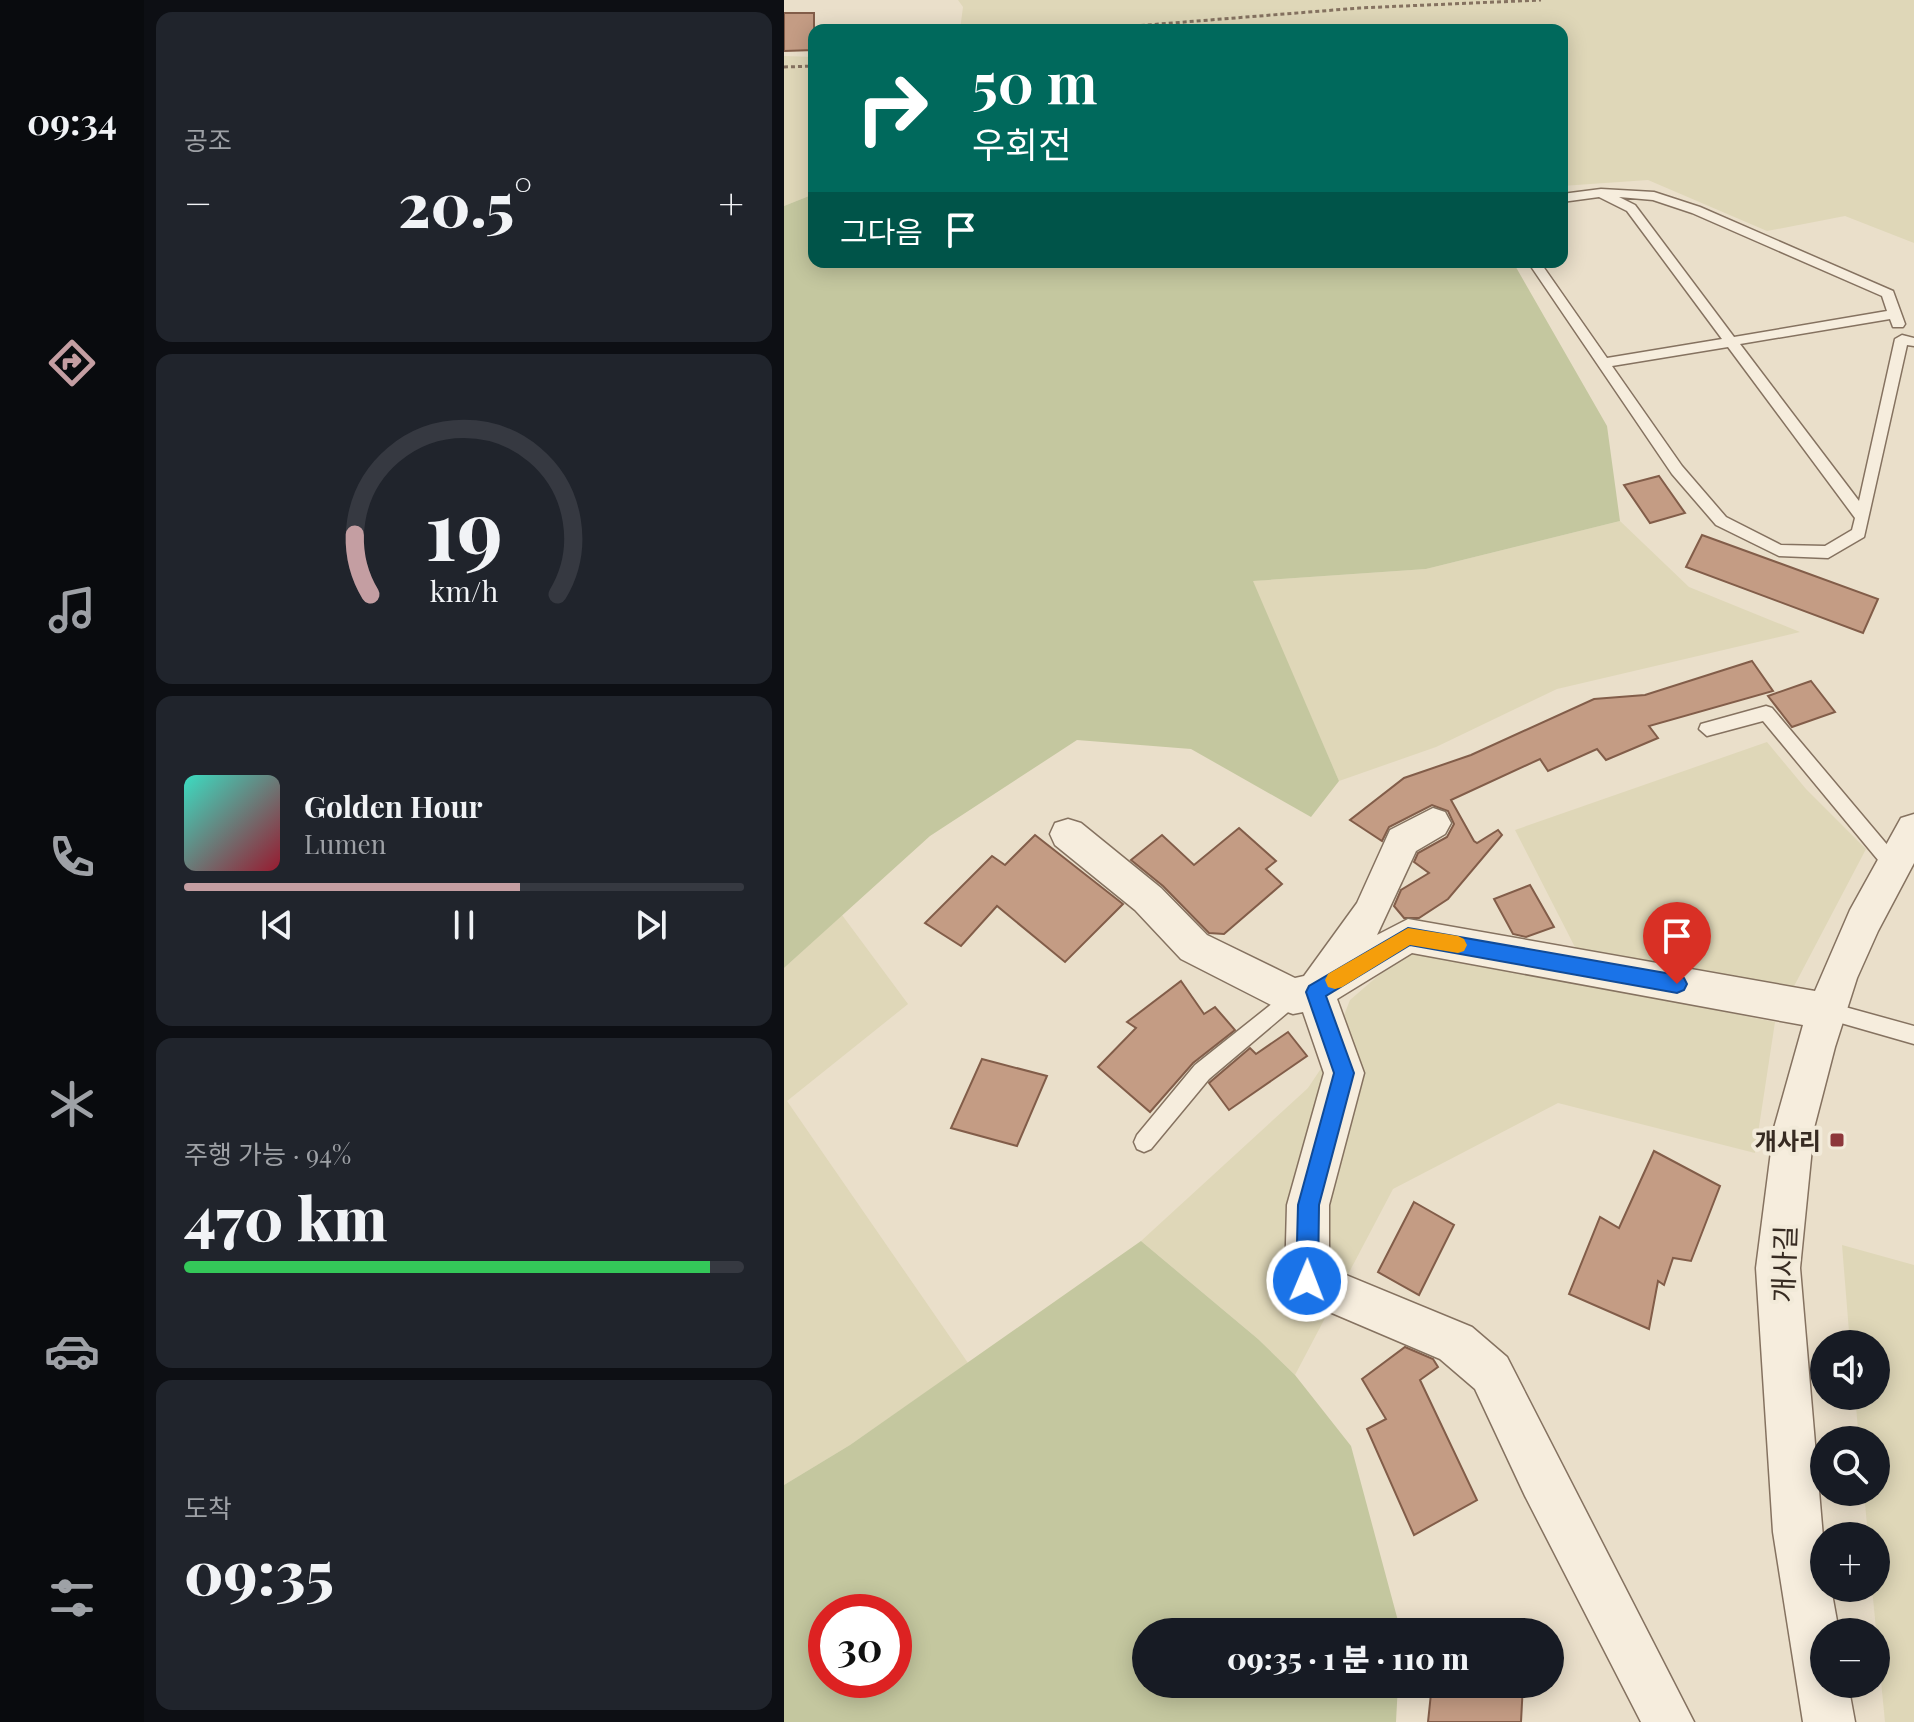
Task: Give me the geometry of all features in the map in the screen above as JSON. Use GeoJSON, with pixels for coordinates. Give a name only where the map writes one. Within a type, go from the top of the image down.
{"type":"FeatureCollection","features":[{"type":"Feature","properties":{"kind":"street"},"geometry":{"type":"LineString","coordinates":[[1304,994],[1370,914],[1403,841],[1433,823]]}},
{"type":"Feature","properties":{"kind":"street","name":"개사길"},"geometry":{"type":"LineString","coordinates":[[1829,1722],[1797,1532],[1778,1268],[1794,1128],[1827,1011],[1863,922],[1914,829]]}},
{"type":"Feature","properties":{"kind":"street"},"geometry":{"type":"LineString","coordinates":[[1068,834],[1148,899],[1194,947],[1304,994],[1344,1073],[1308,1205],[1307,1281],[1456,1343],[1491,1373],[1549,1493],[1668,1722]]}},
{"type":"Feature","properties":{"kind":"street"},"geometry":{"type":"LineString","coordinates":[[1304,994],[1408,936],[1827,1011]]}},
{"type":"Feature","properties":{"kind":"lane"},"geometry":{"type":"LineString","coordinates":[[1538,268],[1677,470],[1721,521],[1779,550],[1828,552],[1859,533],[1908,340],[1888,294],[1696,210],[1654,196],[1601,193],[1568,197]]}},
{"type":"Feature","properties":{"kind":"lane"},"geometry":{"type":"LineString","coordinates":[[1601,193],[1631,208],[1863,518]]}},
{"type":"Feature","properties":{"kind":"lane"},"geometry":{"type":"LineString","coordinates":[[1604,363],[1895,314]]}},
{"type":"Feature","properties":{"kind":"lane"},"geometry":{"type":"LineString","coordinates":[[1707,729],[1766,713],[1894,866]]}},
{"type":"Feature","properties":{"kind":"lane"},"geometry":{"type":"LineString","coordinates":[[1144,1142],[1202,1072],[1304,994]]}},
{"type":"Feature","properties":{"kind":"lane"},"geometry":{"type":"LineString","coordinates":[[1827,1011],[1914,1035]]}},
{"type":"Feature","properties":{"kind":"path"},"geometry":{"type":"LineString","coordinates":[[1160,24],[1359,8],[1541,0]]}},
{"type":"Feature","properties":{"kind":"path"},"geometry":{"type":"LineString","coordinates":[[784,67],[808,66]]}},
{"type":"Feature","properties":{"kind":"shaded area"},"geometry":{"type":"Polygon","coordinates":[[[958,0],[1914,0],[1914,243],[1845,216],[1767,231],[1648,180],[1568,186],[1568,24],[961,24],[963,7],[958,0]]]}},
{"type":"Feature","properties":{"kind":"shaded area"},"geometry":{"type":"Polygon","coordinates":[[[784,56],[808,57],[808,196],[784,206],[784,56]]]}},
{"type":"Feature","properties":{"kind":"shaded area"},"geometry":{"type":"Polygon","coordinates":[[[1620,521],[1689,587],[1800,632],[1557,689],[1436,747],[1339,781],[1252,581],[1426,569],[1620,521]]]}},
{"type":"Feature","properties":{"kind":"shaded area"},"geometry":{"type":"Polygon","coordinates":[[[1767,742],[1806,789],[1866,849],[1792,990],[1580,957],[1515,830],[1767,742]]]}},
{"type":"Feature","properties":{"kind":"shaded area"},"geometry":{"type":"Polygon","coordinates":[[[842,915],[908,1004],[787,1101],[968,1363],[850,1445],[784,1485],[784,968],[842,915]]]}},
{"type":"Feature","properties":{"kind":"shaded area"},"geometry":{"type":"Polygon","coordinates":[[[1410,948],[1775,1022],[1755,1153],[1558,1103],[1393,1189],[1295,1375],[1258,1339],[1141,1241],[1308,1088],[1326,1061],[1350,1000],[1410,948]]]}},
{"type":"Feature","properties":{"kind":"shaded area"},"geometry":{"type":"Polygon","coordinates":[[[1842,1245],[1914,1265],[1914,1722],[1885,1722],[1883,1698],[1890,1698],[1890,1618],[1875,1618],[1873,1602],[1890,1602],[1890,1522],[1867,1522],[1865,1506],[1890,1506],[1890,1426],[1858,1426],[1856,1410],[1890,1410],[1890,1330],[1849,1330],[1842,1245]]]}},
{"type":"Feature","properties":{"kind":"green space"},"geometry":{"type":"Polygon","coordinates":[[[808,196],[808,268],[1516,268],[1607,426],[1620,521],[1426,569],[1253,581],[1339,781],[1311,817],[1191,749],[1077,740],[930,836],[784,968],[784,206],[808,196]]]}},
{"type":"Feature","properties":{"kind":"green space"},"geometry":{"type":"Polygon","coordinates":[[[1141,1241],[1258,1339],[1295,1375],[1351,1446],[1397,1618],[1132,1618],[1132,1698],[1397,1698],[1396,1722],[784,1722],[784,1485],[850,1445],[1141,1241]]]}},
{"type":"Feature","properties":{"kind":"building"},"geometry":{"type":"Polygon","coordinates":[[[784,13],[814,13],[814,24],[808,24],[808,50],[784,51],[784,13]]]}},
{"type":"Feature","properties":{"kind":"building"},"geometry":{"type":"Polygon","coordinates":[[[1659,476],[1685,513],[1650,523],[1624,485],[1659,476]]]}},
{"type":"Feature","properties":{"kind":"building"},"geometry":{"type":"Polygon","coordinates":[[[1702,535],[1878,599],[1863,633],[1686,567],[1702,535]]]}},
{"type":"Feature","properties":{"kind":"building"},"geometry":{"type":"Polygon","coordinates":[[[1752,661],[1773,691],[1649,726],[1658,738],[1606,760],[1597,749],[1548,771],[1540,759],[1451,800],[1474,841],[1477,843],[1498,830],[1502,835],[1448,899],[1419,918],[1404,918],[1394,906],[1401,890],[1429,873],[1414,862],[1418,853],[1447,837],[1454,824],[1448,811],[1432,805],[1389,827],[1382,841],[1350,820],[1404,778],[1471,755],[1594,699],[1645,695],[1752,661]]]}},
{"type":"Feature","properties":{"kind":"building"},"geometry":{"type":"Polygon","coordinates":[[[1811,681],[1835,712],[1792,727],[1768,696],[1811,681]]]}},
{"type":"Feature","properties":{"kind":"building"},"geometry":{"type":"Polygon","coordinates":[[[1239,828],[1276,861],[1266,869],[1282,884],[1224,934],[1209,933],[1163,886],[1131,860],[1162,835],[1194,865],[1239,828]]]}},
{"type":"Feature","properties":{"kind":"building"},"geometry":{"type":"Polygon","coordinates":[[[1035,835],[1123,904],[1065,962],[997,906],[961,946],[925,923],[992,856],[1005,865],[1035,835]]]}},
{"type":"Feature","properties":{"kind":"building"},"geometry":{"type":"Polygon","coordinates":[[[1530,885],[1554,927],[1526,937],[1513,934],[1494,899],[1530,885]]]}},
{"type":"Feature","properties":{"kind":"building"},"geometry":{"type":"Polygon","coordinates":[[[1181,981],[1204,1014],[1215,1007],[1235,1030],[1193,1063],[1150,1112],[1098,1067],[1136,1028],[1127,1022],[1181,981]]]}},
{"type":"Feature","properties":{"kind":"building"},"geometry":{"type":"Polygon","coordinates":[[[1288,1032],[1307,1056],[1229,1110],[1209,1083],[1250,1048],[1256,1054],[1288,1032]]]}},
{"type":"Feature","properties":{"kind":"building"},"geometry":{"type":"Polygon","coordinates":[[[982,1059],[1047,1076],[1017,1146],[951,1128],[982,1059]]]}},
{"type":"Feature","properties":{"kind":"building"},"geometry":{"type":"Polygon","coordinates":[[[1654,1151],[1720,1186],[1691,1261],[1673,1258],[1664,1285],[1658,1281],[1649,1329],[1569,1294],[1600,1217],[1619,1228],[1654,1151]]]}},
{"type":"Feature","properties":{"kind":"building"},"geometry":{"type":"Polygon","coordinates":[[[1414,1202],[1454,1225],[1419,1295],[1378,1272],[1414,1202]]]}},
{"type":"Feature","properties":{"kind":"building"},"geometry":{"type":"Polygon","coordinates":[[[1405,1347],[1433,1359],[1438,1367],[1420,1380],[1477,1500],[1414,1535],[1367,1429],[1386,1419],[1362,1379],[1405,1347]]]}},
{"type":"Feature","properties":{"kind":"building"},"geometry":{"type":"Polygon","coordinates":[[[1431,1698],[1522,1698],[1521,1722],[1428,1722],[1431,1698]]]}},
{"type":"Feature","properties":{"kind":"slow traffic"},"geometry":{"type":"LineString","coordinates":[[1335,980],[1408,936],[1458,945]]}},
{"type":"Feature","properties":{"kind":"place","name":"개사리"},"geometry":{"type":"Point","coordinates":[1837,1140]}},
{"type":"Feature","properties":{"kind":"route"},"geometry":{"type":"LineString","coordinates":[[1307,1281],[1308,1205],[1344,1073],[1315,992],[1408,936],[1677,984]]}}]}
